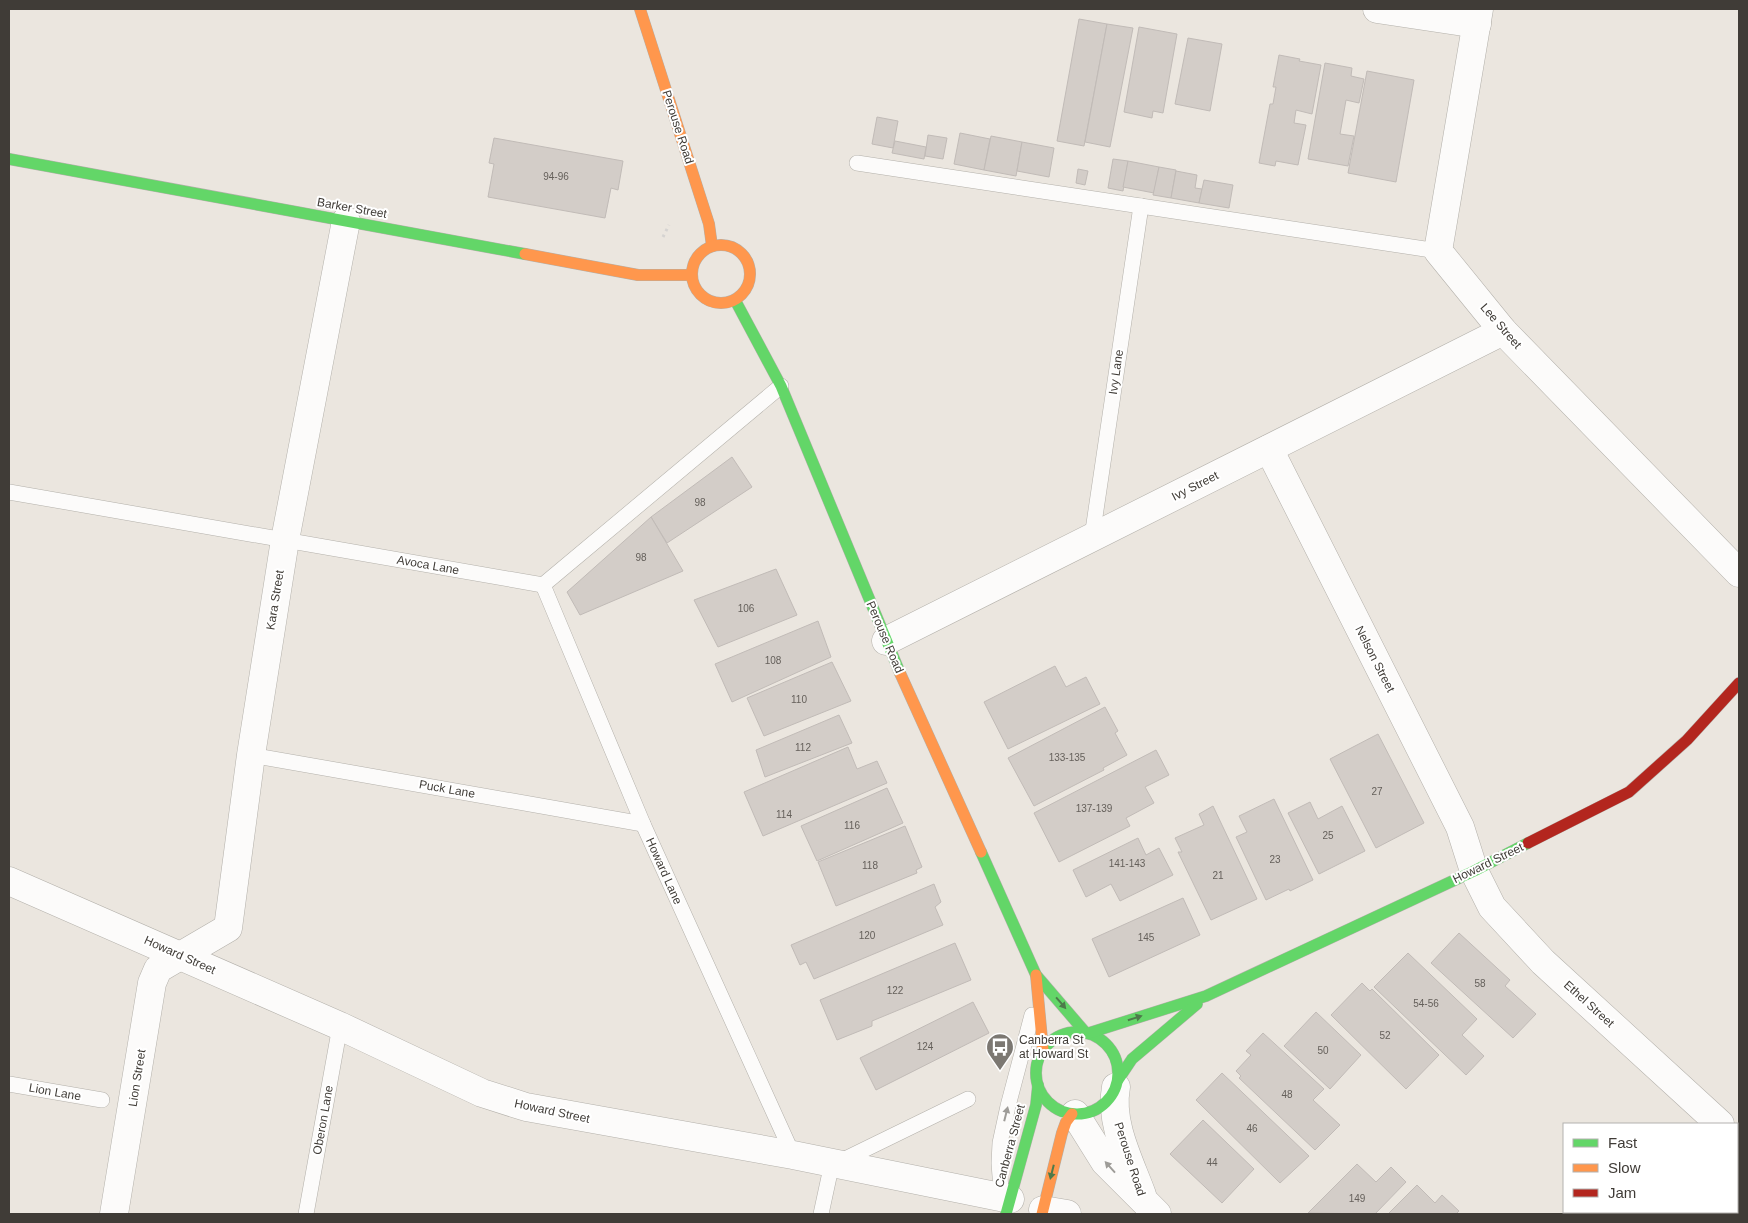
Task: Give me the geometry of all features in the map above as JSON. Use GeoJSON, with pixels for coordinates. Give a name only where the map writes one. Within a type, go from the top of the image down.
{"type":"FeatureCollection","features":[{"type":"Feature","properties":{"kind":"street","name":"Perouse Road"},"geometry":{"type":"LineString","coordinates":[[640,9],[709,224],[712,246]]}},
{"type":"Feature","properties":{"kind":"street"},"geometry":{"type":"LineString","coordinates":[[1377,9],[1478,16],[1438,251]]}},
{"type":"Feature","properties":{"kind":"street","name":"Barker Street"},"geometry":{"type":"LineString","coordinates":[[9,158],[638,275],[691,275]]}},
{"type":"Feature","properties":{"kind":"street","name":"Kara Street"},"geometry":{"type":"LineString","coordinates":[[181,956],[228,928],[251,755],[284,540],[346,221]]}},
{"type":"Feature","properties":{"kind":"street"},"geometry":{"type":"LineString","coordinates":[[722,244],[731,246],[746,258],[750,277],[748,286],[743,294],[735,300],[718,304],[696,291],[691,275],[696,257],[703,250],[722,244]]}},
{"type":"Feature","properties":{"kind":"street","name":"Lee Street"},"geometry":{"type":"LineString","coordinates":[[1438,251],[1503,331],[1739,573]]}},
{"type":"Feature","properties":{"kind":"street","name":"Perouse Road"},"geometry":{"type":"LineString","coordinates":[[735,300],[781,386],[886,641],[1036,975],[1087,1033]]}},
{"type":"Feature","properties":{"kind":"street","name":"Ivy Street"},"geometry":{"type":"LineString","coordinates":[[886,641],[1503,331]]}},
{"type":"Feature","properties":{"kind":"street","name":"Nelson Street"},"geometry":{"type":"LineString","coordinates":[[1269,449],[1460,828],[1474,871]]}},
{"type":"Feature","properties":{"kind":"street","name":"Howard Street"},"geometry":{"type":"LineString","coordinates":[[1087,1033],[1206,996],[1474,871],[1629,792],[1687,740],[1739,683]]}},
{"type":"Feature","properties":{"kind":"street","name":"Ethel Street"},"geometry":{"type":"LineString","coordinates":[[1474,871],[1492,907],[1543,962],[1719,1123]]}},
{"type":"Feature","properties":{"kind":"street","name":"Howard Street"},"geometry":{"type":"LineString","coordinates":[[9,881],[340,1026],[482,1093],[526,1107],[833,1163],[1025,1208]]}},
{"type":"Feature","properties":{"kind":"street","name":"Lion Street"},"geometry":{"type":"LineString","coordinates":[[114,1214],[152,984],[158,969],[181,956]]}},
{"type":"Feature","properties":{"kind":"street","name":"Perouse Road"},"geometry":{"type":"LineString","coordinates":[[1036,975],[1043,1050]]}},
{"type":"Feature","properties":{"kind":"street","name":"Howard Street"},"geometry":{"type":"LineString","coordinates":[[1117,1084],[1128,1064],[1138,1053],[1206,996]]}},
{"type":"Feature","properties":{"kind":"street"},"geometry":{"type":"LineString","coordinates":[[1073,1032],[1087,1033],[1102,1040],[1112,1051],[1118,1065],[1117,1084],[1108,1100],[1090,1112],[1074,1114],[1063,1112],[1054,1107],[1047,1101],[1038,1085],[1036,1067],[1043,1050],[1051,1041],[1073,1032]]}},
{"type":"Feature","properties":{"kind":"street","name":"Perouse Road"},"geometry":{"type":"LineString","coordinates":[[1117,1084],[1114,1100],[1119,1128],[1150,1208]]}},
{"type":"Feature","properties":{"kind":"street","name":"Canberra Street"},"geometry":{"type":"LineString","coordinates":[[1025,1208],[1038,1085]]}},
{"type":"Feature","properties":{"kind":"street","name":"Perouse Road"},"geometry":{"type":"LineString","coordinates":[[1074,1114],[1105,1162],[1150,1208]]}},
{"type":"Feature","properties":{"kind":"street"},"geometry":{"type":"LineString","coordinates":[[1025,1208],[1066,1122],[1074,1114]]}},
{"type":"Feature","properties":{"kind":"lane"},"geometry":{"type":"LineString","coordinates":[[857,163],[1438,251]]}},
{"type":"Feature","properties":{"kind":"lane","name":"Ivy Lane"},"geometry":{"type":"LineString","coordinates":[[1092,538],[1141,206]]}},
{"type":"Feature","properties":{"kind":"lane"},"geometry":{"type":"LineString","coordinates":[[542,585],[781,386]]}},
{"type":"Feature","properties":{"kind":"lane","name":"Avoca Lane"},"geometry":{"type":"LineString","coordinates":[[9,492],[542,585]]}},
{"type":"Feature","properties":{"kind":"lane","name":"Howard Lane"},"geometry":{"type":"LineString","coordinates":[[542,585],[643,824],[793,1155]]}},
{"type":"Feature","properties":{"kind":"lane","name":"Puck Lane"},"geometry":{"type":"LineString","coordinates":[[251,755],[643,824]]}},
{"type":"Feature","properties":{"kind":"lane"},"geometry":{"type":"LineString","coordinates":[[1025,1208],[999,1163],[1000,1143],[1008,1106],[1031,1019],[1036,975]]}},
{"type":"Feature","properties":{"kind":"lane","name":"Oberon Lane"},"geometry":{"type":"LineString","coordinates":[[306,1214],[340,1026]]}},
{"type":"Feature","properties":{"kind":"lane","name":"Lion Lane"},"geometry":{"type":"LineString","coordinates":[[9,1084],[102,1100]]}},
{"type":"Feature","properties":{"kind":"lane"},"geometry":{"type":"LineString","coordinates":[[821,1214],[833,1163],[968,1099]]}},
{"type":"Feature","properties":{"kind":"path"},"geometry":{"type":"LineString","coordinates":[[663,237],[669,225]]}},
{"type":"Feature","properties":{"kind":"building"},"geometry":{"type":"Polygon","coordinates":[[[1079,19],[1107,24],[1084,146],[1057,141],[1079,19]]]}},
{"type":"Feature","properties":{"kind":"building"},"geometry":{"type":"Polygon","coordinates":[[[1107,24],[1133,28],[1110,147],[1085,142],[1107,24]]]}},
{"type":"Feature","properties":{"kind":"building"},"geometry":{"type":"Polygon","coordinates":[[[1139,27],[1177,34],[1163,113],[1153,111],[1152,118],[1124,112],[1139,27]]]}},
{"type":"Feature","properties":{"kind":"building"},"geometry":{"type":"Polygon","coordinates":[[[1188,38],[1222,44],[1210,111],[1175,104],[1188,38]]]}},
{"type":"Feature","properties":{"kind":"building"},"geometry":{"type":"Polygon","coordinates":[[[1279,55],[1321,65],[1312,114],[1296,110],[1294,123],[1306,125],[1298,165],[1276,161],[1275,166],[1259,163],[1270,104],[1273,104],[1276,87],[1273,87],[1279,55]]]}},
{"type":"Feature","properties":{"kind":"building"},"geometry":{"type":"Polygon","coordinates":[[[1325,63],[1352,68],[1351,76],[1364,79],[1359,103],[1346,100],[1340,134],[1354,136],[1348,166],[1308,159],[1325,63]]]}},
{"type":"Feature","properties":{"kind":"building"},"geometry":{"type":"Polygon","coordinates":[[[1367,71],[1414,80],[1396,182],[1348,173],[1367,71]]]}},
{"type":"Feature","properties":{"kind":"building"},"geometry":{"type":"Polygon","coordinates":[[[877,117],[898,121],[893,148],[872,144],[877,117]]]}},
{"type":"Feature","properties":{"kind":"building"},"geometry":{"type":"Polygon","coordinates":[[[960,133],[990,139],[984,170],[954,164],[960,133]]]}},
{"type":"Feature","properties":{"kind":"building"},"geometry":{"type":"Polygon","coordinates":[[[928,135],[947,138],[943,159],[925,156],[928,135]]]}},
{"type":"Feature","properties":{"kind":"building"},"geometry":{"type":"Polygon","coordinates":[[[991,136],[1022,142],[1016,176],[984,170],[991,136]]]}},
{"type":"Feature","properties":{"kind":"building"},"geometry":{"type":"Polygon","coordinates":[[[494,138],[623,161],[618,190],[611,188],[605,218],[488,197],[494,164],[489,163],[494,138]]]}},
{"type":"Feature","properties":{"kind":"building"},"geometry":{"type":"Polygon","coordinates":[[[895,141],[926,147],[924,159],[892,153],[895,141]]]}},
{"type":"Feature","properties":{"kind":"building"},"geometry":{"type":"Polygon","coordinates":[[[1022,142],[1054,148],[1049,177],[1017,171],[1022,142]]]}},
{"type":"Feature","properties":{"kind":"building"},"geometry":{"type":"Polygon","coordinates":[[[1113,159],[1128,161],[1123,191],[1108,188],[1113,159]]]}},
{"type":"Feature","properties":{"kind":"building"},"geometry":{"type":"Polygon","coordinates":[[[1128,161],[1159,167],[1154,193],[1123,187],[1128,161]]]}},
{"type":"Feature","properties":{"kind":"building"},"geometry":{"type":"Polygon","coordinates":[[[1159,167],[1176,170],[1171,198],[1153,195],[1159,167]]]}},
{"type":"Feature","properties":{"kind":"building"},"geometry":{"type":"Polygon","coordinates":[[[1078,169],[1088,171],[1085,185],[1076,183],[1078,169]]]}},
{"type":"Feature","properties":{"kind":"building"},"geometry":{"type":"Polygon","coordinates":[[[1176,171],[1197,175],[1195,188],[1202,189],[1199,203],[1171,198],[1176,171]]]}},
{"type":"Feature","properties":{"kind":"building"},"geometry":{"type":"Polygon","coordinates":[[[1204,180],[1233,185],[1229,208],[1199,203],[1204,180]]]}},
{"type":"Feature","properties":{"kind":"building"},"geometry":{"type":"Polygon","coordinates":[[[732,457],[752,487],[667,543],[651,517],[732,457]]]}},
{"type":"Feature","properties":{"kind":"building"},"geometry":{"type":"Polygon","coordinates":[[[651,517],[683,571],[580,615],[567,592],[651,517]]]}},
{"type":"Feature","properties":{"kind":"building"},"geometry":{"type":"Polygon","coordinates":[[[776,569],[797,615],[718,647],[694,600],[776,569]]]}},
{"type":"Feature","properties":{"kind":"building"},"geometry":{"type":"Polygon","coordinates":[[[818,621],[831,657],[732,702],[715,664],[818,621]]]}},
{"type":"Feature","properties":{"kind":"building"},"geometry":{"type":"Polygon","coordinates":[[[832,662],[851,701],[764,736],[747,698],[832,662]]]}},
{"type":"Feature","properties":{"kind":"building"},"geometry":{"type":"Polygon","coordinates":[[[1055,666],[1066,687],[1086,677],[1100,704],[1008,749],[984,702],[1055,666]]]}},
{"type":"Feature","properties":{"kind":"building"},"geometry":{"type":"Polygon","coordinates":[[[1105,707],[1118,731],[1115,733],[1127,755],[1103,768],[1104,770],[1034,806],[1008,758],[1105,707]]]}},
{"type":"Feature","properties":{"kind":"building"},"geometry":{"type":"Polygon","coordinates":[[[839,715],[852,743],[765,777],[756,750],[839,715]]]}},
{"type":"Feature","properties":{"kind":"building"},"geometry":{"type":"Polygon","coordinates":[[[1378,734],[1424,823],[1376,848],[1330,759],[1378,734]]]}},
{"type":"Feature","properties":{"kind":"building"},"geometry":{"type":"Polygon","coordinates":[[[848,747],[857,769],[877,761],[887,783],[763,836],[744,792],[848,747]]]}},
{"type":"Feature","properties":{"kind":"building"},"geometry":{"type":"Polygon","coordinates":[[[1156,750],[1169,775],[1145,787],[1154,803],[1126,818],[1130,826],[1059,862],[1034,813],[1156,750]]]}},
{"type":"Feature","properties":{"kind":"building"},"geometry":{"type":"Polygon","coordinates":[[[887,788],[903,823],[817,861],[801,826],[887,788]]]}},
{"type":"Feature","properties":{"kind":"building"},"geometry":{"type":"Polygon","coordinates":[[[1274,799],[1313,880],[1266,900],[1236,837],[1247,832],[1239,816],[1274,799]]]}},
{"type":"Feature","properties":{"kind":"building"},"geometry":{"type":"Polygon","coordinates":[[[1310,802],[1318,819],[1342,806],[1365,851],[1319,874],[1288,813],[1310,802]]]}},
{"type":"Feature","properties":{"kind":"building"},"geometry":{"type":"Polygon","coordinates":[[[1213,806],[1257,899],[1211,920],[1178,852],[1182,852],[1175,838],[1204,825],[1199,814],[1213,806]]]}},
{"type":"Feature","properties":{"kind":"building"},"geometry":{"type":"Polygon","coordinates":[[[905,826],[922,867],[916,870],[917,873],[836,906],[818,862],[905,826]]]}},
{"type":"Feature","properties":{"kind":"building"},"geometry":{"type":"Polygon","coordinates":[[[1138,838],[1146,855],[1159,848],[1173,875],[1120,901],[1111,884],[1086,897],[1073,870],[1138,838]]]}},
{"type":"Feature","properties":{"kind":"building"},"geometry":{"type":"Polygon","coordinates":[[[934,884],[941,902],[935,907],[943,925],[814,979],[806,962],[800,965],[791,945],[934,884]]]}},
{"type":"Feature","properties":{"kind":"building"},"geometry":{"type":"Polygon","coordinates":[[[1183,898],[1200,935],[1109,977],[1092,939],[1183,898]]]}},
{"type":"Feature","properties":{"kind":"building"},"geometry":{"type":"Polygon","coordinates":[[[1459,933],[1510,980],[1505,986],[1536,1014],[1513,1038],[1431,963],[1459,933]]]}},
{"type":"Feature","properties":{"kind":"building"},"geometry":{"type":"Polygon","coordinates":[[[955,943],[971,980],[872,1021],[872,1026],[837,1040],[820,1000],[955,943]]]}},
{"type":"Feature","properties":{"kind":"building"},"geometry":{"type":"Polygon","coordinates":[[[1408,953],[1477,1019],[1462,1035],[1484,1056],[1466,1075],[1374,987],[1408,953]]]}},
{"type":"Feature","properties":{"kind":"building"},"geometry":{"type":"Polygon","coordinates":[[[1362,983],[1370,991],[1372,989],[1439,1055],[1406,1089],[1331,1015],[1362,983]]]}},
{"type":"Feature","properties":{"kind":"building"},"geometry":{"type":"Polygon","coordinates":[[[973,1002],[989,1033],[876,1090],[860,1058],[973,1002]]]}},
{"type":"Feature","properties":{"kind":"building"},"geometry":{"type":"Polygon","coordinates":[[[1316,1012],[1361,1055],[1330,1089],[1284,1046],[1316,1012]]]}},
{"type":"Feature","properties":{"kind":"building"},"geometry":{"type":"Polygon","coordinates":[[[1263,1033],[1324,1089],[1313,1100],[1340,1125],[1315,1150],[1239,1078],[1241,1076],[1236,1071],[1251,1055],[1246,1051],[1263,1033]]]}},
{"type":"Feature","properties":{"kind":"building"},"geometry":{"type":"Polygon","coordinates":[[[1222,1073],[1309,1156],[1280,1183],[1196,1100],[1222,1073]]]}},
{"type":"Feature","properties":{"kind":"building"},"geometry":{"type":"Polygon","coordinates":[[[1203,1120],[1254,1169],[1222,1203],[1170,1154],[1203,1120]]]}},
{"type":"Feature","properties":{"kind":"building"},"geometry":{"type":"Polygon","coordinates":[[[1357,1164],[1376,1182],[1391,1167],[1406,1182],[1375,1214],[1308,1213],[1357,1164]]]}},
{"type":"Feature","properties":{"kind":"building"},"geometry":{"type":"Polygon","coordinates":[[[1417,1185],[1435,1203],[1442,1195],[1459,1211],[1456,1214],[1388,1214],[1417,1185]]]}},
{"type":"Feature","properties":{"kind":"traffic: fast"},"geometry":{"type":"LineString","coordinates":[[9,159],[525,254]]}},
{"type":"Feature","properties":{"kind":"traffic: fast"},"geometry":{"type":"LineString","coordinates":[[735,300],[781,386],[900,673]]}},
{"type":"Feature","properties":{"kind":"traffic: fast"},"geometry":{"type":"LineString","coordinates":[[1089,1033],[1206,996],[1474,871],[1528,843]]}},
{"type":"Feature","properties":{"kind":"traffic: fast"},"geometry":{"type":"LineString","coordinates":[[981,852],[1036,975],[1085,1032]]}},
{"type":"Feature","properties":{"kind":"traffic: fast"},"geometry":{"type":"LineString","coordinates":[[1118,1080],[1132,1059],[1197,1004]]}},
{"type":"Feature","properties":{"kind":"traffic: fast"},"geometry":{"type":"LineString","coordinates":[[1077,1032],[1093,1035],[1106,1044],[1115,1057],[1118,1073],[1115,1089],[1106,1102],[1093,1111],[1077,1114],[1061,1111],[1048,1102],[1039,1089],[1036,1073],[1039,1057],[1048,1044],[1061,1035],[1077,1032]]}},
{"type":"Feature","properties":{"kind":"traffic: fast"},"geometry":{"type":"LineString","coordinates":[[1006,1214],[1036,1105],[1038,1085]]}},
{"type":"Feature","properties":{"kind":"traffic: slow"},"geometry":{"type":"LineString","coordinates":[[640,9],[709,224],[712,246]]}},
{"type":"Feature","properties":{"kind":"traffic: slow"},"geometry":{"type":"LineString","coordinates":[[715,245],[727,245],[742,253],[750,268],[750,274],[750,280],[742,295],[727,303],[715,303],[700,295],[692,280],[692,268],[700,253],[715,245]]}},
{"type":"Feature","properties":{"kind":"traffic: slow"},"geometry":{"type":"LineString","coordinates":[[525,254],[638,275],[691,275]]}},
{"type":"Feature","properties":{"kind":"traffic: slow"},"geometry":{"type":"LineString","coordinates":[[900,673],[981,852]]}},
{"type":"Feature","properties":{"kind":"traffic: slow"},"geometry":{"type":"LineString","coordinates":[[1036,975],[1043,1050]]}},
{"type":"Feature","properties":{"kind":"traffic: slow"},"geometry":{"type":"LineString","coordinates":[[1042,1214],[1062,1133],[1066,1122],[1072,1114]]}},
{"type":"Feature","properties":{"kind":"traffic: jam"},"geometry":{"type":"LineString","coordinates":[[1528,843],[1629,792],[1687,740],[1739,683]]}},
{"type":"Feature","properties":{"kind":"place","name":"Canberra St at Howard St"},"geometry":{"type":"Point","coordinates":[1000,1071]}}]}
